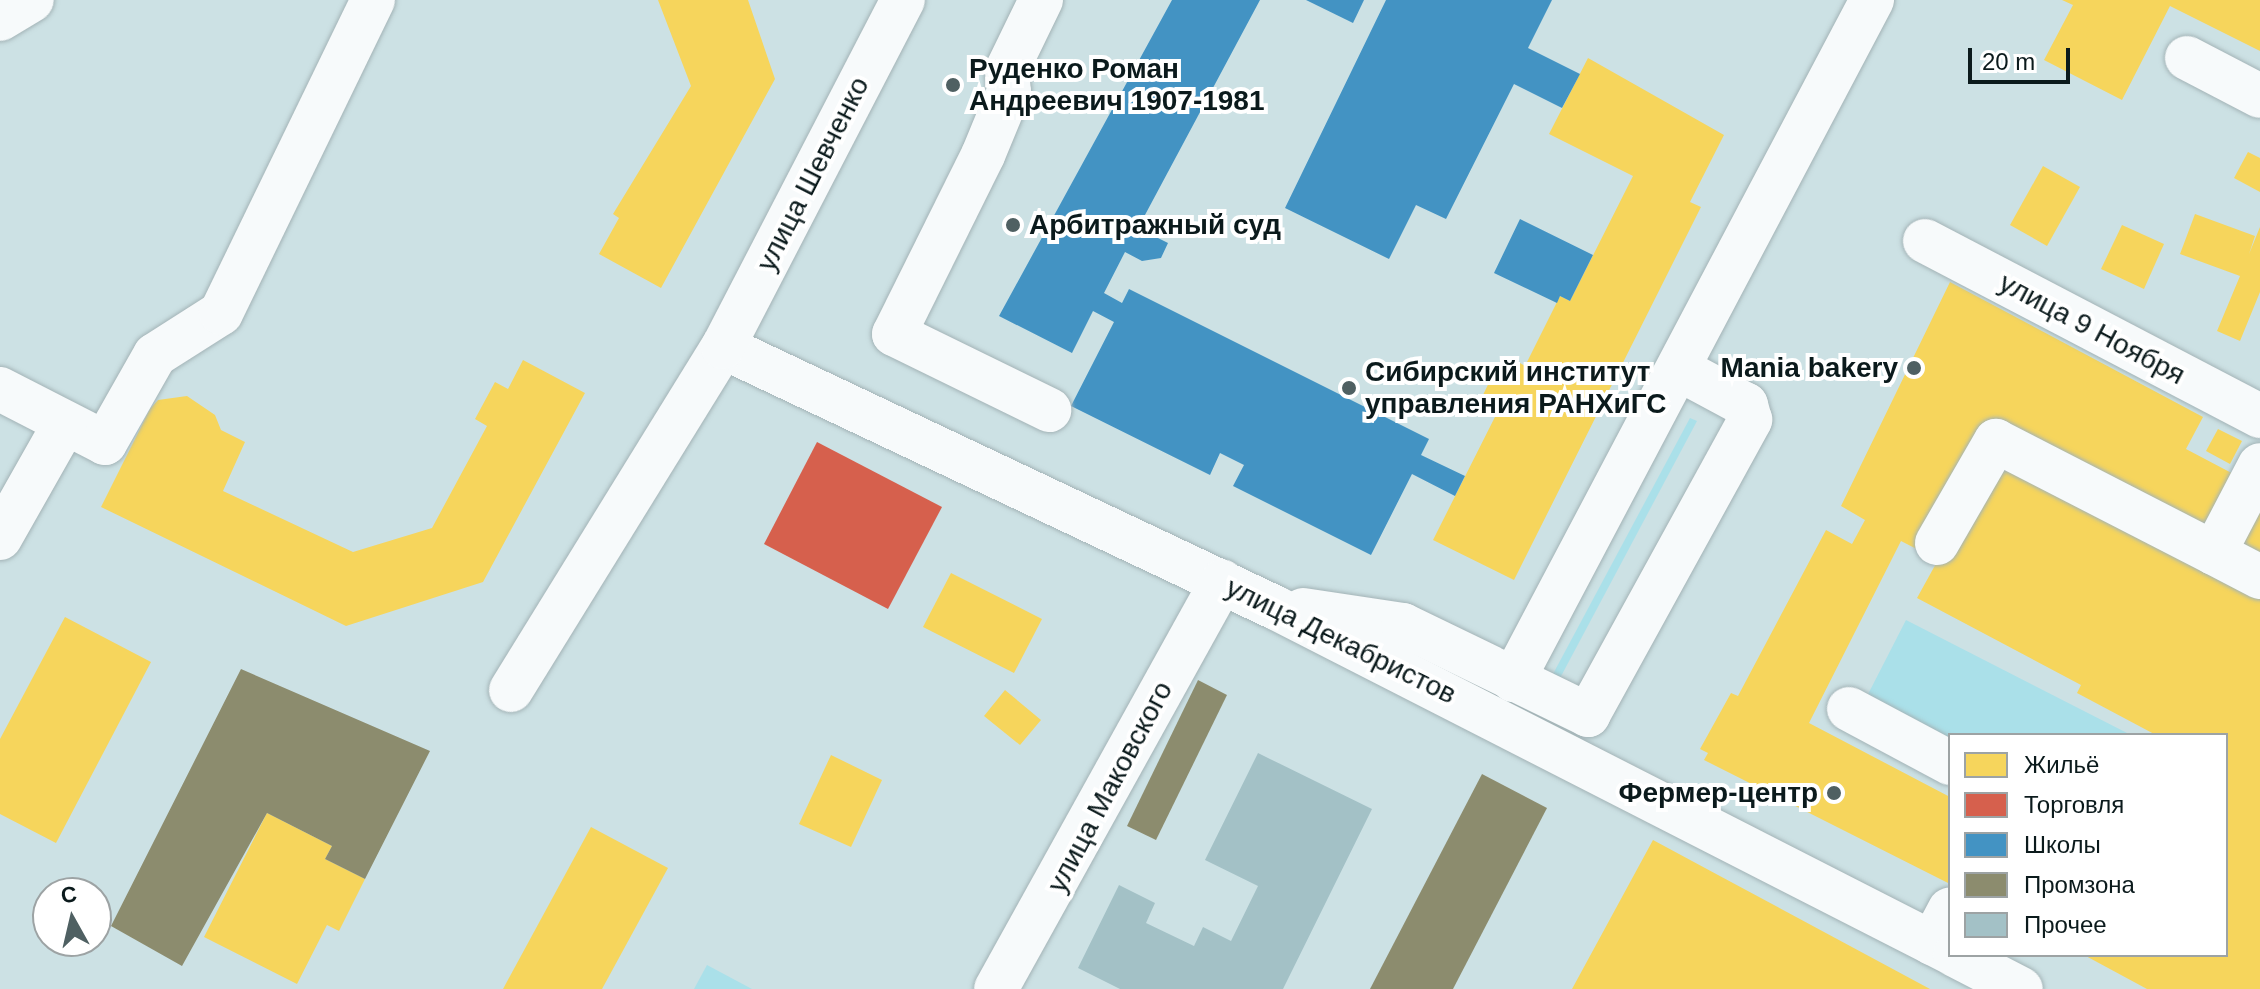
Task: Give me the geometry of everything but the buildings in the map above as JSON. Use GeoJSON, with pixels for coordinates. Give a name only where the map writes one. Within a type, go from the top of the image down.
{"type":"FeatureCollection","features":[{"type":"Feature","properties":{"kind":"street"},"geometry":{"type":"LineString","coordinates":[[0,19],[32,0]]}},
{"type":"Feature","properties":{"kind":"street"},"geometry":{"type":"LineString","coordinates":[[0,389],[105,443],[155,355],[221,313],[373,0]]}},
{"type":"Feature","properties":{"kind":"street","name":"улица Шевченко"},"geometry":{"type":"LineString","coordinates":[[511,690],[723,347],[903,0]]}},
{"type":"Feature","properties":{"kind":"street"},"geometry":{"type":"LineString","coordinates":[[1041,0],[1007,70],[1009,92],[983,155],[894,334],[1049,410]]}},
{"type":"Feature","properties":{"kind":"street"},"geometry":{"type":"LineString","coordinates":[[1513,680],[1872,0]]}},
{"type":"Feature","properties":{"kind":"street"},"geometry":{"type":"LineString","coordinates":[[2187,58],[2260,96]]}},
{"type":"Feature","properties":{"kind":"street","name":"улица 9 Ноября"},"geometry":{"type":"LineString","coordinates":[[1925,241],[2260,416]]}},
{"type":"Feature","properties":{"kind":"street","name":"улица Декабристов"},"geometry":{"type":"LineString","coordinates":[[723,347],[1215,571],[1276,608],[1948,942]]}},
{"type":"Feature","properties":{"kind":"street"},"geometry":{"type":"LineString","coordinates":[[1276,608],[1403,625],[1579,715],[1601,699],[1750,420],[1746,405],[1679,369]]}},
{"type":"Feature","properties":{"kind":"street"},"geometry":{"type":"LineString","coordinates":[[0,538],[65,423]]}},
{"type":"Feature","properties":{"kind":"street"},"geometry":{"type":"LineString","coordinates":[[1937,543],[1996,441],[2260,577]]}},
{"type":"Feature","properties":{"kind":"street"},"geometry":{"type":"LineString","coordinates":[[2214,553],[2260,465]]}},
{"type":"Feature","properties":{"kind":"street","name":"улица Маковского"},"geometry":{"type":"LineString","coordinates":[[996,989],[1215,571]]}},
{"type":"Feature","properties":{"kind":"street"},"geometry":{"type":"LineString","coordinates":[[1849,709],[1948,762]]}},
{"type":"Feature","properties":{"kind":"shaded area"},"geometry":{"type":"Polygon","coordinates":[[[1690,418],[1697,421],[1559,680],[1553,674],[1690,418]]]}},
{"type":"Feature","properties":{"kind":"shaded area"},"geometry":{"type":"Polygon","coordinates":[[[1906,620],[2127,733],[1948,733],[1948,748],[1863,704],[1906,620]]]}},
{"type":"Feature","properties":{"kind":"shaded area"},"geometry":{"type":"Polygon","coordinates":[[[707,965],[752,989],[694,989],[707,965]]]}},
{"type":"Feature","properties":{"kind":"place","name":"Руденко Роман Андреевич 1907-1981"},"geometry":{"type":"Point","coordinates":[953,85]}},
{"type":"Feature","properties":{"kind":"place","name":"Арбитражный суд"},"geometry":{"type":"Point","coordinates":[1013,225]}},
{"type":"Feature","properties":{"kind":"place","name":"Mania bakery"},"geometry":{"type":"Point","coordinates":[1914,368]}},
{"type":"Feature","properties":{"kind":"place","name":"Сибирский институт управления РАНХиГС"},"geometry":{"type":"Point","coordinates":[1349,388]}},
{"type":"Feature","properties":{"kind":"place","name":"Фермер-центр"},"geometry":{"type":"Point","coordinates":[1834,793]}}]}
